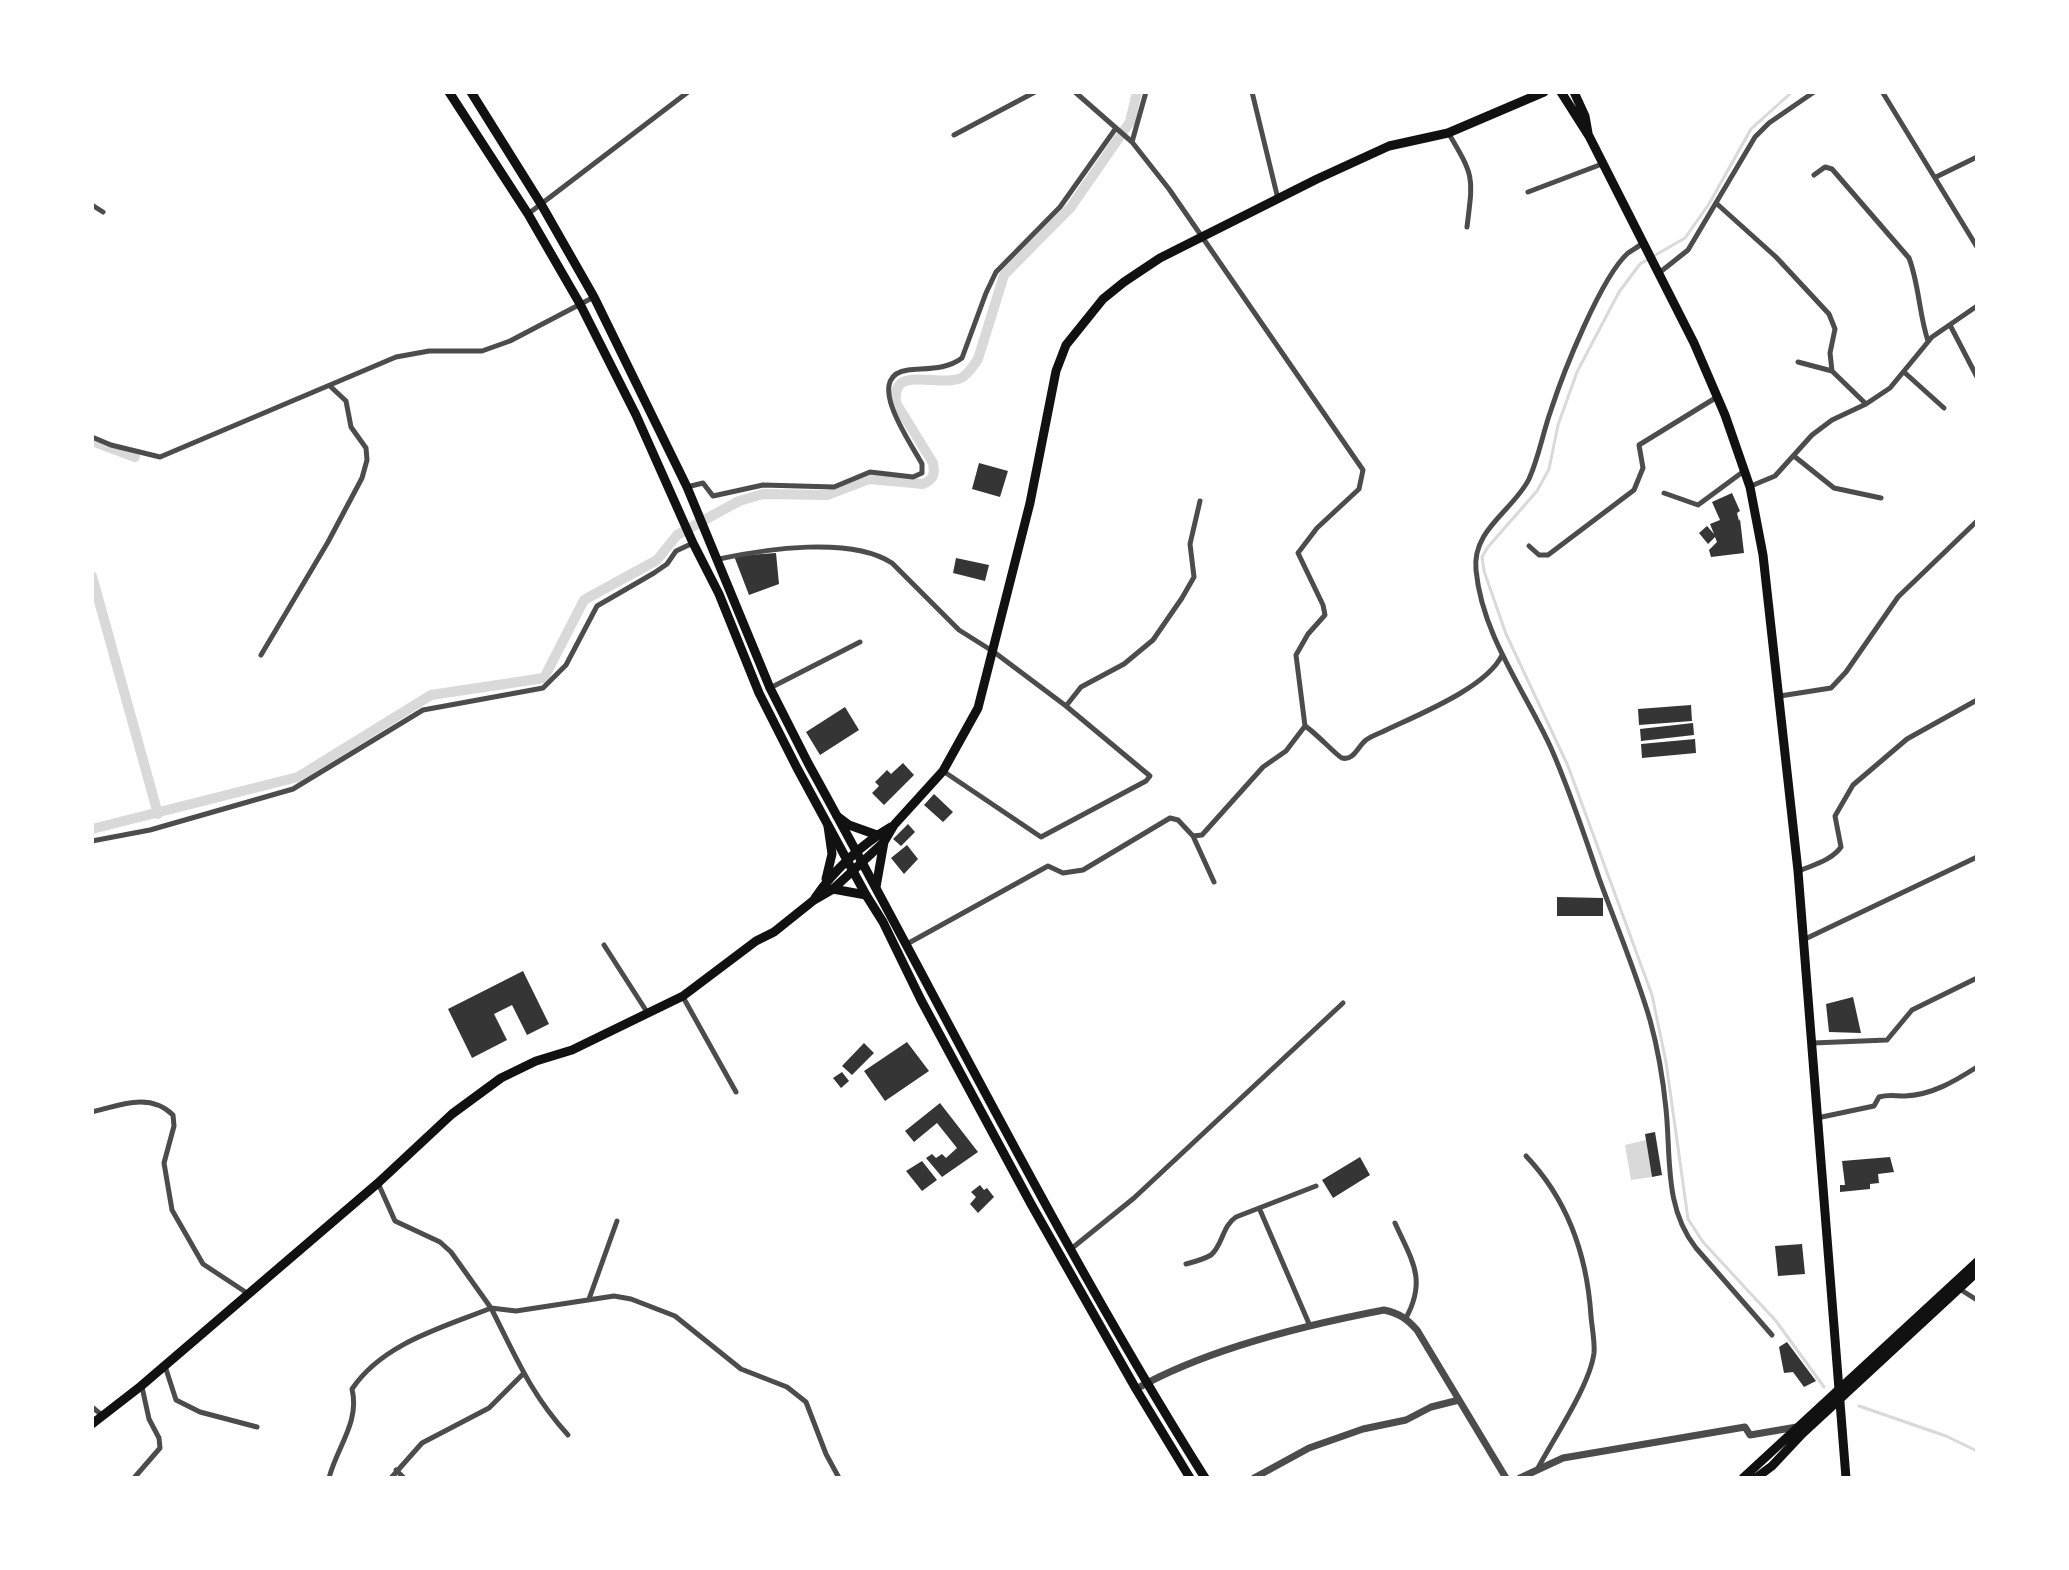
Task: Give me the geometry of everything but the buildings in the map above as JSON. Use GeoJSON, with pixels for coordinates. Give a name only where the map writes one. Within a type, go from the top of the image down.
{"type":"FeatureCollection","features":[{"type":"Feature","properties":{"kind":"main road"},"geometry":{"type":"LineString","coordinates":[[449,92],[528,214],[580,304],[636,415],[719,594],[759,693],[827,825],[876,887],[1026,1172],[1145,1384],[1205,1478]]}},
{"type":"Feature","properties":{"kind":"main road"},"geometry":{"type":"LineString","coordinates":[[471,92],[541,204],[594,297],[687,487],[770,688],[837,816],[866,895],[1017,1179],[1190,1478]]}},
{"type":"Feature","properties":{"kind":"main road"},"geometry":{"type":"LineString","coordinates":[[1513,103],[1524,92]]}},
{"type":"Feature","properties":{"kind":"main road"},"geometry":{"type":"LineString","coordinates":[[92,1424],[141,1386],[378,1183],[452,1114],[501,1078],[536,1061],[572,1050],[683,996],[814,900],[894,825],[943,771],[978,708],[994,652],[1030,503],[1056,371],[1066,345],[1103,299],[1160,258],[1389,146],[1448,133],[1544,92]]}},
{"type":"Feature","properties":{"kind":"main road"},"geometry":{"type":"LineString","coordinates":[[1561,92],[1589,136],[1718,396],[1750,487],[1763,555],[1798,871],[1846,1478]]}},
{"type":"Feature","properties":{"kind":"main road"},"geometry":{"type":"LineString","coordinates":[[1574,92],[1585,116],[1589,136]]}},
{"type":"Feature","properties":{"kind":"main road"},"geometry":{"type":"LineString","coordinates":[[837,816],[849,825],[880,838]]}},
{"type":"Feature","properties":{"kind":"main road"},"geometry":{"type":"LineString","coordinates":[[827,825],[832,854],[830,886]]}},
{"type":"Feature","properties":{"kind":"main road"},"geometry":{"type":"LineString","coordinates":[[876,887],[880,838]]}},
{"type":"Feature","properties":{"kind":"main road"},"geometry":{"type":"LineString","coordinates":[[830,886],[866,895]]}},
{"type":"Feature","properties":{"kind":"main road"},"geometry":{"type":"LineString","coordinates":[[1743,1478],[1770,1462],[1841,1400],[1956,1287],[1977,1262]]}},
{"type":"Feature","properties":{"kind":"main road"},"geometry":{"type":"LineString","coordinates":[[1756,1478],[1798,1427],[1840,1387],[1977,1272]]}},
{"type":"Feature","properties":{"kind":"street"},"geometry":{"type":"LineString","coordinates":[[528,214],[688,92]]}},
{"type":"Feature","properties":{"kind":"street"},"geometry":{"type":"LineString","coordinates":[[954,135],[1035,92]]}},
{"type":"Feature","properties":{"kind":"street"},"geometry":{"type":"LineString","coordinates":[[1075,92],[1132,142],[1169,189],[1363,470],[1359,489],[1317,528],[1298,553],[1325,615],[1308,634],[1296,655],[1305,726],[1286,751],[1263,767],[1202,835],[1193,836]]}},
{"type":"Feature","properties":{"kind":"street"},"geometry":{"type":"LineString","coordinates":[[1132,142],[1146,92]]}},
{"type":"Feature","properties":{"kind":"street"},"geometry":{"type":"LineString","coordinates":[[1252,92],[1278,199]]}},
{"type":"Feature","properties":{"kind":"street"},"geometry":{"type":"LineString","coordinates":[[1659,274],[1688,250],[1755,137],[1769,123],[1814,92]]}},
{"type":"Feature","properties":{"kind":"street"},"geometry":{"type":"LineString","coordinates":[[1883,93],[1977,247]]}},
{"type":"Feature","properties":{"kind":"street"},"geometry":{"type":"LineString","coordinates":[[687,487],[703,483],[713,496],[763,485],[834,487],[870,472],[913,477],[922,473],[922,464],[887,396],[890,381],[900,372],[947,366],[962,358],[996,272],[1060,207],[1116,128]]}},
{"type":"Feature","properties":{"kind":"street"},"geometry":{"type":"LineString","coordinates":[[1448,133],[1471,170],[1467,227]]}},
{"type":"Feature","properties":{"kind":"street"},"geometry":{"type":"LineString","coordinates":[[1936,177],[1977,157]]}},
{"type":"Feature","properties":{"kind":"street"},"geometry":{"type":"LineString","coordinates":[[1528,192],[1602,164]]}},
{"type":"Feature","properties":{"kind":"street"},"geometry":{"type":"LineString","coordinates":[[1814,175],[1825,167],[1832,169],[1909,258],[1928,342]]}},
{"type":"Feature","properties":{"kind":"street"},"geometry":{"type":"LineString","coordinates":[[1716,203],[1776,257],[1829,314],[1835,329],[1830,353],[1832,371]]}},
{"type":"Feature","properties":{"kind":"street"},"geometry":{"type":"LineString","coordinates":[[92,205],[103,212]]}},
{"type":"Feature","properties":{"kind":"street"},"geometry":{"type":"LineString","coordinates":[[1645,247],[1626,254],[1605,284],[1569,361],[1528,482],[1486,531],[1476,570],[1485,608],[1502,654],[1536,715],[1574,800],[1651,1021],[1666,1111],[1670,1185],[1684,1233],[1772,1335]]}},
{"type":"Feature","properties":{"kind":"street"},"geometry":{"type":"LineString","coordinates":[[92,437],[160,457],[396,357],[429,351],[482,351],[510,341],[594,297]]}},
{"type":"Feature","properties":{"kind":"street"},"geometry":{"type":"LineString","coordinates":[[1750,487],[1775,476],[1812,435],[1832,420],[1866,404],[1890,388],[1928,342],[1977,306]]}},
{"type":"Feature","properties":{"kind":"street"},"geometry":{"type":"LineString","coordinates":[[1950,325],[1977,377]]}},
{"type":"Feature","properties":{"kind":"street"},"geometry":{"type":"LineString","coordinates":[[1798,362],[1832,371],[1866,404]]}},
{"type":"Feature","properties":{"kind":"street"},"geometry":{"type":"LineString","coordinates":[[1904,372],[1944,408]]}},
{"type":"Feature","properties":{"kind":"street"},"geometry":{"type":"LineString","coordinates":[[261,655],[328,542],[362,478],[367,460],[366,448],[351,427],[346,401],[330,386]]}},
{"type":"Feature","properties":{"kind":"street"},"geometry":{"type":"LineString","coordinates":[[1529,546],[1539,555],[1548,555],[1634,490],[1643,468],[1639,445],[1718,396]]}},
{"type":"Feature","properties":{"kind":"street"},"geometry":{"type":"LineString","coordinates":[[1794,456],[1834,488],[1881,498]]}},
{"type":"Feature","properties":{"kind":"street"},"geometry":{"type":"LineString","coordinates":[[1664,493],[1698,505],[1745,470]]}},
{"type":"Feature","properties":{"kind":"street"},"geometry":{"type":"LineString","coordinates":[[1066,706],[1081,687],[1124,664],[1153,640],[1182,598],[1194,577],[1190,544],[1200,501]]}},
{"type":"Feature","properties":{"kind":"street"},"geometry":{"type":"LineString","coordinates":[[1780,696],[1831,688],[1846,672],[1898,597],[1977,521]]}},
{"type":"Feature","properties":{"kind":"street"},"geometry":{"type":"LineString","coordinates":[[92,841],[150,830],[293,789],[423,710],[543,688],[566,665],[597,606],[654,573],[667,564],[676,551],[693,543]]}},
{"type":"Feature","properties":{"kind":"street"},"geometry":{"type":"LineString","coordinates":[[719,559],[756,551],[809,547],[880,556],[892,563],[959,630],[1066,706],[1150,776],[1146,781],[1041,837],[943,771]]}},
{"type":"Feature","properties":{"kind":"street"},"geometry":{"type":"LineString","coordinates":[[770,688],[860,642]]}},
{"type":"Feature","properties":{"kind":"street"},"geometry":{"type":"LineString","coordinates":[[1305,726],[1318,734],[1340,757],[1353,756],[1365,740],[1471,686],[1498,663],[1502,654]]}},
{"type":"Feature","properties":{"kind":"street"},"geometry":{"type":"LineString","coordinates":[[1798,871],[1823,861],[1841,847],[1835,816],[1853,785],[1907,739],[1977,700]]}},
{"type":"Feature","properties":{"kind":"street"},"geometry":{"type":"LineString","coordinates":[[906,944],[1048,866],[1063,873],[1083,870],[1170,818],[1178,820],[1193,836],[1214,882]]}},
{"type":"Feature","properties":{"kind":"street"},"geometry":{"type":"LineString","coordinates":[[1802,940],[1977,857]]}},
{"type":"Feature","properties":{"kind":"street"},"geometry":{"type":"LineString","coordinates":[[604,945],[648,1013]]}},
{"type":"Feature","properties":{"kind":"street"},"geometry":{"type":"LineString","coordinates":[[1813,1043],[1887,1040],[1912,1010],[1977,978]]}},
{"type":"Feature","properties":{"kind":"street"},"geometry":{"type":"LineString","coordinates":[[683,996],[736,1092]]}},
{"type":"Feature","properties":{"kind":"street"},"geometry":{"type":"LineString","coordinates":[[1070,1250],[1134,1198],[1343,1003]]}},
{"type":"Feature","properties":{"kind":"street"},"geometry":{"type":"LineString","coordinates":[[1817,1118],[1874,1106],[1879,1097],[1892,1093],[1904,1096],[1950,1085],[1977,1067]]}},
{"type":"Feature","properties":{"kind":"street"},"geometry":{"type":"LineString","coordinates":[[92,1112],[142,1101],[162,1107],[173,1115],[174,1126],[164,1163],[172,1210],[203,1264],[248,1294]]}},
{"type":"Feature","properties":{"kind":"street"},"geometry":{"type":"LineString","coordinates":[[1526,1156],[1539,1170],[1572,1223],[1589,1282],[1594,1353],[1584,1383],[1538,1468]]}},
{"type":"Feature","properties":{"kind":"street"},"geometry":{"type":"LineString","coordinates":[[378,1183],[395,1221],[440,1242],[451,1252],[491,1308],[523,1374],[545,1409],[568,1435]]}},
{"type":"Feature","properties":{"kind":"street"},"geometry":{"type":"LineString","coordinates":[[1186,1264],[1209,1256],[1216,1249],[1229,1221],[1316,1186]]}},
{"type":"Feature","properties":{"kind":"street"},"geometry":{"type":"LineString","coordinates":[[1260,1210],[1310,1328]]}},
{"type":"Feature","properties":{"kind":"street"},"geometry":{"type":"LineString","coordinates":[[589,1300],[617,1221]]}},
{"type":"Feature","properties":{"kind":"street"},"geometry":{"type":"LineString","coordinates":[[1395,1223],[1416,1273],[1416,1300],[1406,1318]]}},
{"type":"Feature","properties":{"kind":"street"},"geometry":{"type":"LineString","coordinates":[[1956,1287],[1977,1300]]}},
{"type":"Feature","properties":{"kind":"street"},"geometry":{"type":"LineString","coordinates":[[329,1478],[353,1419],[355,1403],[352,1389],[363,1373],[383,1355],[491,1308],[516,1311],[614,1296],[631,1299],[675,1316],[741,1369],[787,1387],[806,1402],[839,1478]]}},
{"type":"Feature","properties":{"kind":"street"},"geometry":{"type":"LineString","coordinates":[[1136,1389],[1204,1356],[1384,1310],[1406,1318],[1422,1338],[1506,1478]]}},
{"type":"Feature","properties":{"kind":"street"},"geometry":{"type":"LineString","coordinates":[[164,1365],[176,1400],[200,1412],[257,1427]]}},
{"type":"Feature","properties":{"kind":"street"},"geometry":{"type":"LineString","coordinates":[[391,1478],[422,1443],[489,1408],[523,1374]]}},
{"type":"Feature","properties":{"kind":"street"},"geometry":{"type":"LineString","coordinates":[[134,1478],[160,1448],[141,1386]]}},
{"type":"Feature","properties":{"kind":"street"},"geometry":{"type":"LineString","coordinates":[[1254,1478],[1309,1448],[1363,1429],[1406,1420],[1431,1407],[1459,1400]]}},
{"type":"Feature","properties":{"kind":"street"},"geometry":{"type":"LineString","coordinates":[[92,1407],[103,1416]]}},
{"type":"Feature","properties":{"kind":"street"},"geometry":{"type":"LineString","coordinates":[[1520,1478],[1563,1458],[1745,1427],[1750,1435],[1798,1427]]}},
{"type":"Feature","properties":{"kind":"street"},"geometry":{"type":"LineString","coordinates":[[1770,1462],[1773,1478]]}},
{"type":"Feature","properties":{"kind":"street"},"geometry":{"type":"LineString","coordinates":[[396,1470],[404,1478]]}},
{"type":"Feature","properties":{"kind":"shaded area"},"geometry":{"type":"Polygon","coordinates":[[[1646,1140],[1652,1177],[1631,1180],[1625,1145],[1646,1140]]]}},
{"type":"Feature","properties":{"kind":"waterway"},"geometry":{"type":"LineString","coordinates":[[92,829],[298,777],[431,695],[544,678],[584,600],[657,560],[677,535],[739,501],[763,494],[827,495],[869,479],[923,484],[932,478],[933,463],[896,403],[896,391],[908,380],[951,380],[961,378],[971,370],[978,359],[1004,275],[1071,207],[1130,122],[1137,92]]}},
{"type":"Feature","properties":{"kind":"waterway"},"geometry":{"type":"LineString","coordinates":[[1792,92],[1751,129],[1709,204],[1685,238],[1640,264],[1619,292],[1577,372],[1558,425],[1549,469],[1537,491],[1482,557],[1506,634],[1568,766],[1652,995],[1666,1062],[1688,1219],[1703,1242],[1776,1321],[1824,1387]]}},
{"type":"Feature","properties":{"kind":"waterway"},"geometry":{"type":"LineString","coordinates":[[92,441],[135,457]]}},
{"type":"Feature","properties":{"kind":"waterway"},"geometry":{"type":"LineString","coordinates":[[92,576],[158,814]]}},
{"type":"Feature","properties":{"kind":"waterway"},"geometry":{"type":"LineString","coordinates":[[1859,1406],[1946,1436],[1977,1451]]}}]}
